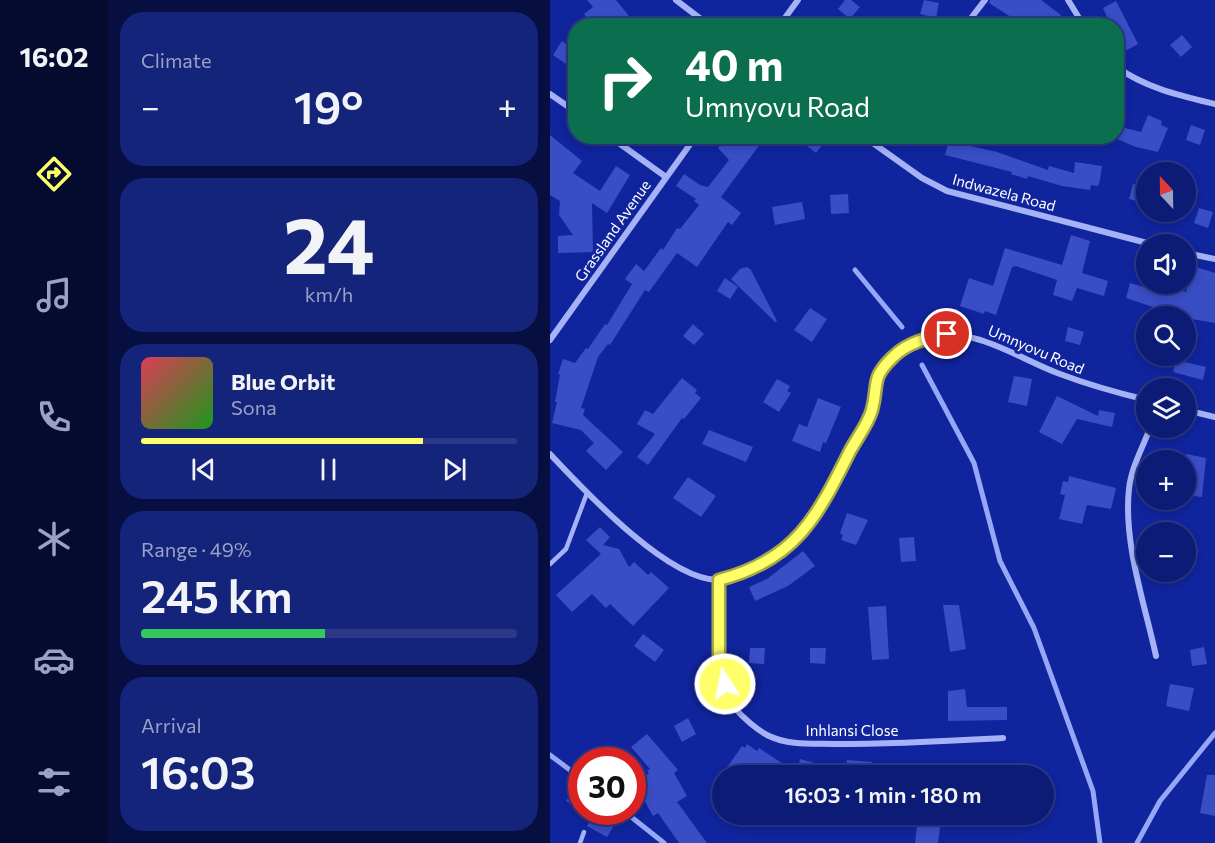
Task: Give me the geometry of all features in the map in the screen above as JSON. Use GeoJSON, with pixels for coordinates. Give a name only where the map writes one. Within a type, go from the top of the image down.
{"type":"FeatureCollection","features":[{"type":"Feature","properties":{"kind":"street"},"geometry":{"type":"LineString","coordinates":[[676,0],[700,18]]}},
{"type":"Feature","properties":{"kind":"street"},"geometry":{"type":"LineString","coordinates":[[785,18],[798,0]]}},
{"type":"Feature","properties":{"kind":"street"},"geometry":{"type":"LineString","coordinates":[[971,18],[985,0]]}},
{"type":"Feature","properties":{"kind":"street"},"geometry":{"type":"LineString","coordinates":[[1068,0],[1079,18]]}},
{"type":"Feature","properties":{"kind":"street"},"geometry":{"type":"LineString","coordinates":[[1124,72],[1145,83],[1179,96],[1214,104]]}},
{"type":"Feature","properties":{"kind":"street"},"geometry":{"type":"LineString","coordinates":[[550,94],[568,106]]}},
{"type":"Feature","properties":{"kind":"street"},"geometry":{"type":"LineString","coordinates":[[620,144],[666,177]]}},
{"type":"Feature","properties":{"kind":"street","name":"Grassland Avenue"},"geometry":{"type":"LineString","coordinates":[[550,340],[690,144]]}},
{"type":"Feature","properties":{"kind":"street","name":"Indwazela Road"},"geometry":{"type":"LineString","coordinates":[[874,144],[922,178],[947,191],[1136,240]]}},
{"type":"Feature","properties":{"kind":"street"},"geometry":{"type":"LineString","coordinates":[[1196,255],[1214,259]]}},
{"type":"Feature","properties":{"kind":"street","name":"Umnyovu Road"},"geometry":{"type":"LineString","coordinates":[[719,580],[739,575],[772,558],[805,531],[830,495],[871,411],[875,380],[895,355],[924,338],[947,334],[966,335],[983,340],[1061,375],[1136,397]]}},
{"type":"Feature","properties":{"kind":"street"},"geometry":{"type":"LineString","coordinates":[[1196,412],[1214,417]]}},
{"type":"Feature","properties":{"kind":"street"},"geometry":{"type":"LineString","coordinates":[[1146,438],[1129,487],[1129,515],[1138,576],[1156,656]]}},
{"type":"Feature","properties":{"kind":"street"},"geometry":{"type":"LineString","coordinates":[[550,454],[587,493],[644,544],[666,559],[702,578],[719,580]]}},
{"type":"Feature","properties":{"kind":"street","name":"Inhlansi Close"},"geometry":{"type":"LineString","coordinates":[[719,580],[719,655],[725,684],[733,706],[769,736],[797,743],[866,744],[1003,738]]}},
{"type":"Feature","properties":{"kind":"lane"},"geometry":{"type":"LineString","coordinates":[[550,564],[565,549],[587,493]]}},
{"type":"Feature","properties":{"kind":"lane"},"geometry":{"type":"LineString","coordinates":[[580,843],[584,832]]}},
{"type":"Feature","properties":{"kind":"building"},"geometry":{"type":"Polygon","coordinates":[[[587,0],[616,0],[631,18],[587,18],[584,14],[593,7],[587,0]]]}},
{"type":"Feature","properties":{"kind":"building"},"geometry":{"type":"Polygon","coordinates":[[[845,0],[851,0],[860,7],[851,18],[838,9],[845,0]]]}},
{"type":"Feature","properties":{"kind":"building"},"geometry":{"type":"Polygon","coordinates":[[[924,0],[939,3],[936,18],[920,14],[924,0]]]}},
{"type":"Feature","properties":{"kind":"building"},"geometry":{"type":"Polygon","coordinates":[[[990,0],[1041,0],[1061,15],[1059,18],[1012,18],[989,3],[990,0]]]}},
{"type":"Feature","properties":{"kind":"building"},"geometry":{"type":"Polygon","coordinates":[[[1116,1],[1138,44],[1125,51],[1124,18],[1107,18],[1103,8],[1116,1]]]}},
{"type":"Feature","properties":{"kind":"building"},"geometry":{"type":"Polygon","coordinates":[[[1182,35],[1192,47],[1181,57],[1170,45],[1182,35]]]}},
{"type":"Feature","properties":{"kind":"building"},"geometry":{"type":"Polygon","coordinates":[[[562,41],[568,45],[568,65],[553,55],[562,41]]]}},
{"type":"Feature","properties":{"kind":"building"},"geometry":{"type":"Polygon","coordinates":[[[1148,115],[1162,121],[1161,125],[1168,128],[1158,152],[1124,142],[1124,128],[1141,132],[1148,115]]]}},
{"type":"Feature","properties":{"kind":"building"},"geometry":{"type":"Polygon","coordinates":[[[1191,125],[1205,130],[1200,145],[1186,140],[1191,125]]]}},
{"type":"Feature","properties":{"kind":"building"},"geometry":{"type":"Polygon","coordinates":[[[550,135],[582,161],[573,173],[600,191],[616,166],[630,175],[607,213],[592,203],[593,252],[558,253],[558,236],[573,235],[559,215],[560,201],[550,195],[550,135]]]}},
{"type":"Feature","properties":{"kind":"building"},"geometry":{"type":"Polygon","coordinates":[[[721,144],[760,144],[721,197],[741,213],[732,225],[728,222],[697,267],[677,253],[649,292],[645,290],[610,345],[608,344],[598,357],[581,408],[585,409],[583,415],[623,452],[606,470],[586,451],[594,443],[581,430],[552,423],[557,402],[555,402],[560,375],[558,374],[563,359],[575,363],[586,348],[588,349],[605,324],[607,325],[632,284],[625,279],[636,264],[644,271],[661,248],[663,250],[677,228],[680,229],[699,205],[694,201],[696,199],[676,186],[684,174],[700,185],[708,187],[729,160],[718,148],[721,144]]]}},
{"type":"Feature","properties":{"kind":"building"},"geometry":{"type":"Polygon","coordinates":[[[805,144],[823,144],[816,153],[805,144]]]}},
{"type":"Feature","properties":{"kind":"building"},"geometry":{"type":"Polygon","coordinates":[[[948,144],[966,144],[1048,170],[1049,166],[1074,173],[1075,162],[1102,166],[1098,186],[1091,185],[1090,190],[1062,186],[1028,176],[1027,179],[1011,174],[1012,172],[945,155],[948,144]]]}},
{"type":"Feature","properties":{"kind":"building"},"geometry":{"type":"Polygon","coordinates":[[[1133,184],[1136,185],[1136,201],[1129,199],[1133,184]]]}},
{"type":"Feature","properties":{"kind":"building"},"geometry":{"type":"Polygon","coordinates":[[[848,194],[849,213],[831,214],[830,195],[848,194]]]}},
{"type":"Feature","properties":{"kind":"building"},"geometry":{"type":"Polygon","coordinates":[[[802,202],[805,219],[775,225],[772,207],[802,202]]]}},
{"type":"Feature","properties":{"kind":"building"},"geometry":{"type":"Polygon","coordinates":[[[1199,208],[1213,212],[1208,228],[1194,223],[1199,208]]]}},
{"type":"Feature","properties":{"kind":"building"},"geometry":{"type":"Polygon","coordinates":[[[1071,235],[1090,241],[1082,273],[1108,281],[1104,296],[1077,288],[1072,301],[1053,295],[1057,280],[1016,266],[1012,267],[996,315],[985,311],[984,314],[960,306],[969,278],[993,286],[1005,248],[1062,265],[1071,235]]]}},
{"type":"Feature","properties":{"kind":"building"},"geometry":{"type":"Polygon","coordinates":[[[747,267],[751,270],[777,321],[775,322],[731,279],[740,269],[747,267]]]}},
{"type":"Feature","properties":{"kind":"building"},"geometry":{"type":"Polygon","coordinates":[[[1196,267],[1215,273],[1215,323],[1196,320],[1196,306],[1150,306],[1126,298],[1130,283],[1136,285],[1136,294],[1196,294],[1196,267]]]}},
{"type":"Feature","properties":{"kind":"building"},"geometry":{"type":"Polygon","coordinates":[[[725,278],[738,287],[730,299],[717,291],[725,278]]]}},
{"type":"Feature","properties":{"kind":"building"},"geometry":{"type":"Polygon","coordinates":[[[810,308],[827,319],[812,342],[794,330],[810,308]]]}},
{"type":"Feature","properties":{"kind":"building"},"geometry":{"type":"Polygon","coordinates":[[[693,324],[704,334],[694,345],[683,336],[693,324]]]}},
{"type":"Feature","properties":{"kind":"building"},"geometry":{"type":"Polygon","coordinates":[[[1068,327],[1084,332],[1080,345],[1065,341],[1068,327]]]}},
{"type":"Feature","properties":{"kind":"building"},"geometry":{"type":"Polygon","coordinates":[[[1196,365],[1206,367],[1203,380],[1173,372],[1174,366],[1196,365]]]}},
{"type":"Feature","properties":{"kind":"building"},"geometry":{"type":"Polygon","coordinates":[[[1014,376],[1032,379],[1027,406],[1008,402],[1014,376]]]}},
{"type":"Feature","properties":{"kind":"building"},"geometry":{"type":"Polygon","coordinates":[[[682,378],[697,390],[695,393],[701,398],[684,419],[682,418],[648,465],[637,457],[655,434],[637,424],[645,410],[653,414],[682,378]]]}},
{"type":"Feature","properties":{"kind":"building"},"geometry":{"type":"Polygon","coordinates":[[[777,379],[790,386],[787,391],[791,393],[779,412],[763,402],[777,379]]]}},
{"type":"Feature","properties":{"kind":"building"},"geometry":{"type":"Polygon","coordinates":[[[1057,396],[1098,416],[1099,410],[1115,413],[1112,427],[1077,419],[1062,444],[1039,432],[1057,396]]]}},
{"type":"Feature","properties":{"kind":"building"},"geometry":{"type":"Polygon","coordinates":[[[818,398],[841,407],[820,452],[792,441],[799,424],[807,427],[818,398]]]}},
{"type":"Feature","properties":{"kind":"building"},"geometry":{"type":"Polygon","coordinates":[[[709,430],[753,447],[746,462],[702,444],[709,430]]]}},
{"type":"Feature","properties":{"kind":"building"},"geometry":{"type":"Polygon","coordinates":[[[1196,456],[1206,458],[1202,497],[1196,496],[1196,456]]]}},
{"type":"Feature","properties":{"kind":"building"},"geometry":{"type":"Polygon","coordinates":[[[1069,476],[1116,488],[1111,509],[1087,505],[1082,524],[1059,519],[1065,495],[1060,494],[1063,481],[1068,482],[1069,476]]]}},
{"type":"Feature","properties":{"kind":"building"},"geometry":{"type":"Polygon","coordinates":[[[688,477],[716,496],[701,517],[673,498],[688,477]]]}},
{"type":"Feature","properties":{"kind":"building"},"geometry":{"type":"Polygon","coordinates":[[[847,513],[868,520],[856,545],[841,540],[843,535],[840,533],[847,513]]]}},
{"type":"Feature","properties":{"kind":"building"},"geometry":{"type":"Polygon","coordinates":[[[600,527],[610,537],[603,545],[619,549],[629,567],[634,562],[648,575],[651,572],[669,588],[633,626],[610,604],[606,608],[592,594],[572,612],[556,595],[601,554],[586,540],[600,527]]]}},
{"type":"Feature","properties":{"kind":"building"},"geometry":{"type":"Polygon","coordinates":[[[914,537],[916,561],[901,562],[899,538],[914,537]]]}},
{"type":"Feature","properties":{"kind":"building"},"geometry":{"type":"Polygon","coordinates":[[[803,551],[815,566],[788,586],[755,601],[749,587],[767,579],[803,551]]]}},
{"type":"Feature","properties":{"kind":"building"},"geometry":{"type":"Polygon","coordinates":[[[943,605],[959,605],[966,649],[950,652],[943,605]]]}},
{"type":"Feature","properties":{"kind":"building"},"geometry":{"type":"Polygon","coordinates":[[[886,606],[889,659],[872,660],[868,607],[886,606]]]}},
{"type":"Feature","properties":{"kind":"building"},"geometry":{"type":"Polygon","coordinates":[[[643,634],[664,650],[655,662],[634,646],[643,634]]]}},
{"type":"Feature","properties":{"kind":"building"},"geometry":{"type":"Polygon","coordinates":[[[1204,647],[1207,664],[1192,666],[1190,650],[1204,647]]]}},
{"type":"Feature","properties":{"kind":"building"},"geometry":{"type":"Polygon","coordinates":[[[750,648],[765,648],[764,664],[749,663],[750,648]]]}},
{"type":"Feature","properties":{"kind":"building"},"geometry":{"type":"Polygon","coordinates":[[[810,648],[826,648],[825,664],[810,663],[810,648]]]}},
{"type":"Feature","properties":{"kind":"building"},"geometry":{"type":"Polygon","coordinates":[[[1170,684],[1194,688],[1189,711],[1166,706],[1170,684]]]}},
{"type":"Feature","properties":{"kind":"building"},"geometry":{"type":"Polygon","coordinates":[[[965,689],[967,707],[1007,707],[1007,720],[948,721],[948,691],[965,689]]]}},
{"type":"Feature","properties":{"kind":"building"},"geometry":{"type":"Polygon","coordinates":[[[688,718],[696,734],[682,742],[674,726],[688,718]]]}},
{"type":"Feature","properties":{"kind":"building"},"geometry":{"type":"Polygon","coordinates":[[[647,734],[678,770],[674,773],[687,796],[677,802],[707,843],[679,843],[658,813],[653,816],[646,804],[646,775],[650,769],[646,764],[646,747],[631,747],[647,734]]]}},
{"type":"Feature","properties":{"kind":"building"},"geometry":{"type":"Polygon","coordinates":[[[747,744],[757,751],[759,748],[785,765],[729,765],[742,746],[745,748],[747,744]]]}},
{"type":"Feature","properties":{"kind":"building"},"geometry":{"type":"Polygon","coordinates":[[[800,759],[818,765],[799,765],[800,759]]]}},
{"type":"Feature","properties":{"kind":"building"},"geometry":{"type":"Polygon","coordinates":[[[847,760],[872,762],[872,765],[846,765],[847,760]]]}},
{"type":"Feature","properties":{"kind":"building"},"geometry":{"type":"Polygon","coordinates":[[[1207,775],[1215,775],[1215,816],[1200,813],[1207,775]]]}},
{"type":"Feature","properties":{"kind":"building"},"geometry":{"type":"Polygon","coordinates":[[[588,825],[614,825],[607,837],[588,825]]]}},
{"type":"Feature","properties":{"kind":"building"},"geometry":{"type":"Polygon","coordinates":[[[917,825],[940,825],[938,843],[915,843],[917,825]]]}},
{"type":"Feature","properties":{"kind":"waterway"},"geometry":{"type":"LineString","coordinates":[[855,270],[902,327]]}},
{"type":"Feature","properties":{"kind":"waterway"},"geometry":{"type":"LineString","coordinates":[[922,365],[974,463],[1000,561],[1034,628],[1093,791],[1100,843]]}},
{"type":"Feature","properties":{"kind":"waterway"},"geometry":{"type":"LineString","coordinates":[[1137,843],[1160,801],[1215,733]]}},
{"type":"Feature","properties":{"kind":"waterway"},"geometry":{"type":"LineString","coordinates":[[550,755],[568,768]]}},
{"type":"Feature","properties":{"kind":"waterway"},"geometry":{"type":"LineString","coordinates":[[641,825],[664,843]]}},
{"type":"Feature","properties":{"kind":"route"},"geometry":{"type":"LineString","coordinates":[[725,684],[719,655],[719,580],[739,575],[756,567],[780,553],[805,531],[830,495],[871,411],[875,380],[885,366],[909,345],[924,338],[947,334]]}}]}
